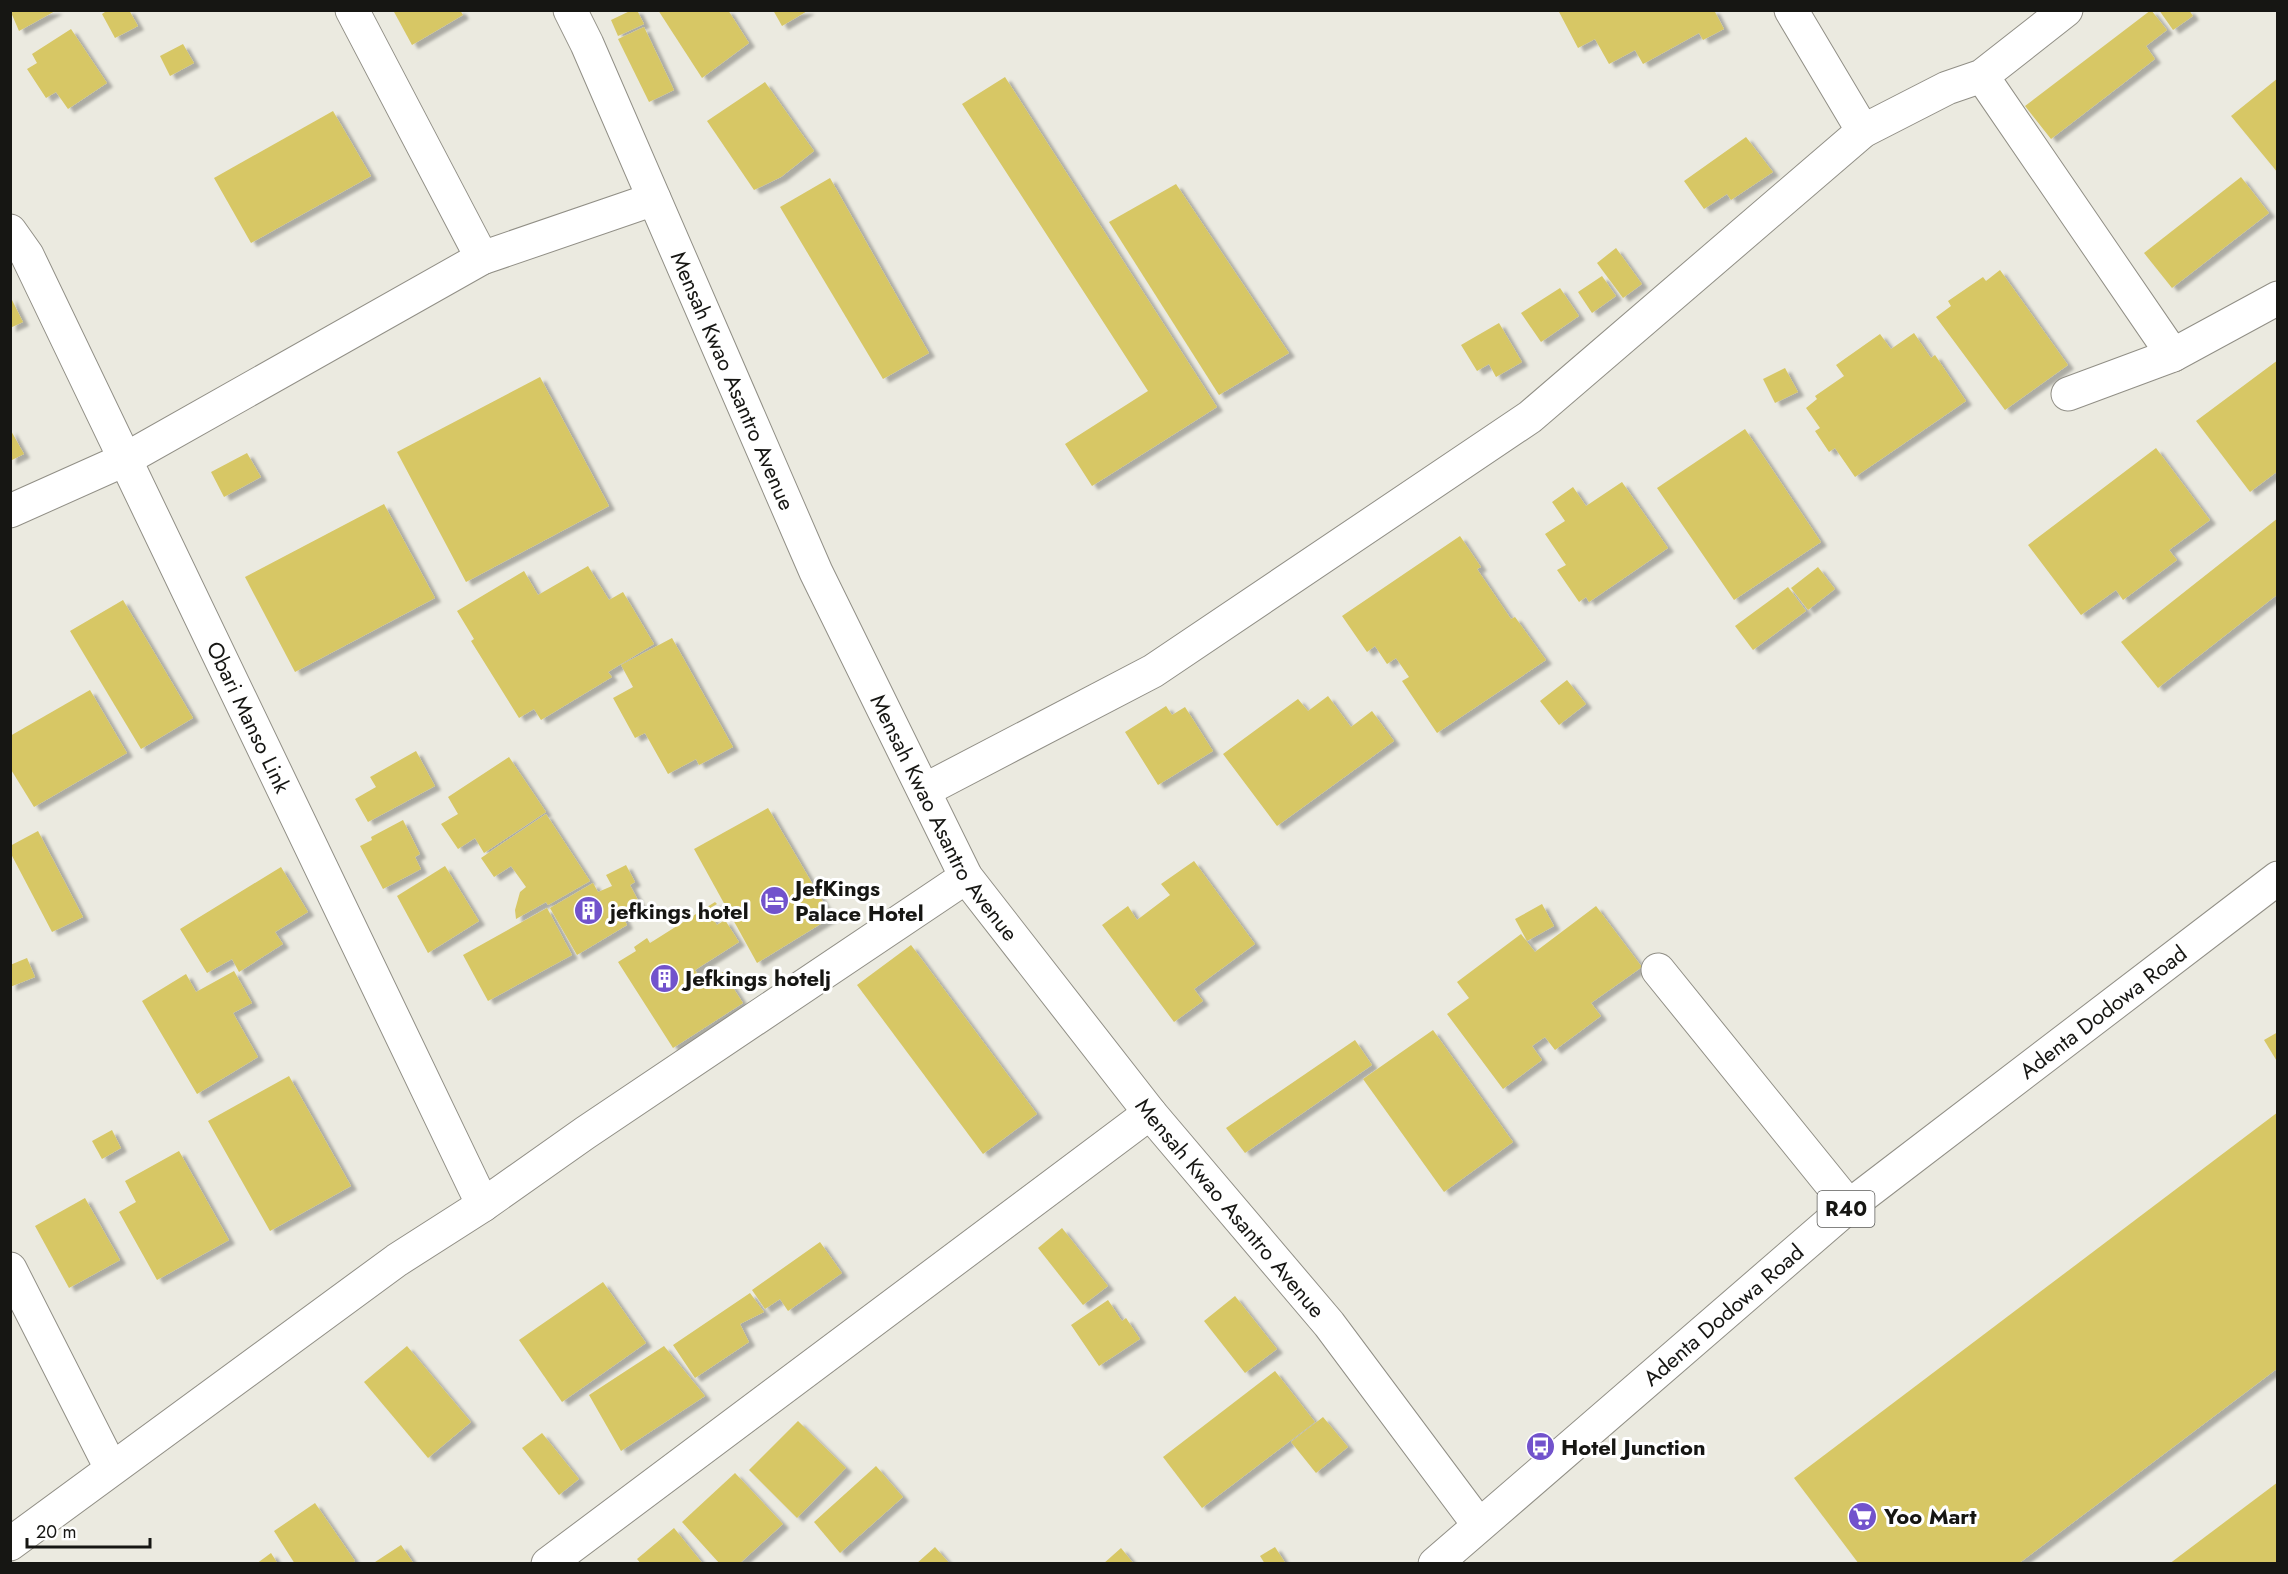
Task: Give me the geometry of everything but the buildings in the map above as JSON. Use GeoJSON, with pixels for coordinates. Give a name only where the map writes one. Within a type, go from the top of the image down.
{"type":"FeatureCollection","features":[{"type":"Feature","properties":{"kind":"street"},"geometry":{"type":"LineString","coordinates":[[352,10],[482,258]]}},
{"type":"Feature","properties":{"kind":"street","name":"Mensah Kwao Asantro Avenue"},"geometry":{"type":"LineString","coordinates":[[570,10],[587,44],[816,572],[966,877],[1150,1113],[1329,1324],[1479,1525]]}},
{"type":"Feature","properties":{"kind":"street"},"geometry":{"type":"LineString","coordinates":[[1791,10],[1863,131]]}},
{"type":"Feature","properties":{"kind":"street"},"geometry":{"type":"LineString","coordinates":[[925,790],[1153,671],[1530,417],[1863,131],[1947,88],[1982,76],[2066,10]]}},
{"type":"Feature","properties":{"kind":"street"},"geometry":{"type":"LineString","coordinates":[[1982,76],[2173,355]]}},
{"type":"Feature","properties":{"kind":"street"},"geometry":{"type":"LineString","coordinates":[[10,511],[124,460],[482,258],[654,199]]}},
{"type":"Feature","properties":{"kind":"street","name":"Obari Manso Link"},"geometry":{"type":"LineString","coordinates":[[10,231],[27,255],[483,1205]]}},
{"type":"Feature","properties":{"kind":"street"},"geometry":{"type":"LineString","coordinates":[[2068,394],[2173,355],[2277,298]]}},
{"type":"Feature","properties":{"kind":"street"},"geometry":{"type":"LineString","coordinates":[[10,1544],[398,1260],[483,1205],[585,1133],[966,877]]}},
{"type":"Feature","properties":{"kind":"street","name":"Adenta Dodowa Road"},"geometry":{"type":"LineString","coordinates":[[1435,1563],[1849,1206],[2277,878]]}},
{"type":"Feature","properties":{"kind":"street"},"geometry":{"type":"LineString","coordinates":[[1658,970],[1849,1206]]}},
{"type":"Feature","properties":{"kind":"street"},"geometry":{"type":"LineString","coordinates":[[548,1563],[1150,1113]]}},
{"type":"Feature","properties":{"kind":"street"},"geometry":{"type":"LineString","coordinates":[[10,1269],[111,1468]]}},
{"type":"Feature","properties":{"kind":"place","name":"JefKings Palace Hotel"},"geometry":{"type":"Point","coordinates":[774,901]}},
{"type":"Feature","properties":{"kind":"place","name":"jefkings hotel"},"geometry":{"type":"Point","coordinates":[589,911]}},
{"type":"Feature","properties":{"kind":"place","name":"Jefkings hotelj"},"geometry":{"type":"Point","coordinates":[664,978]}},
{"type":"Feature","properties":{"kind":"place","name":"Hotel Junction"},"geometry":{"type":"Point","coordinates":[1540,1447]}},
{"type":"Feature","properties":{"kind":"place","name":"Yoo Mart"},"geometry":{"type":"Point","coordinates":[1863,1516]}}]}
